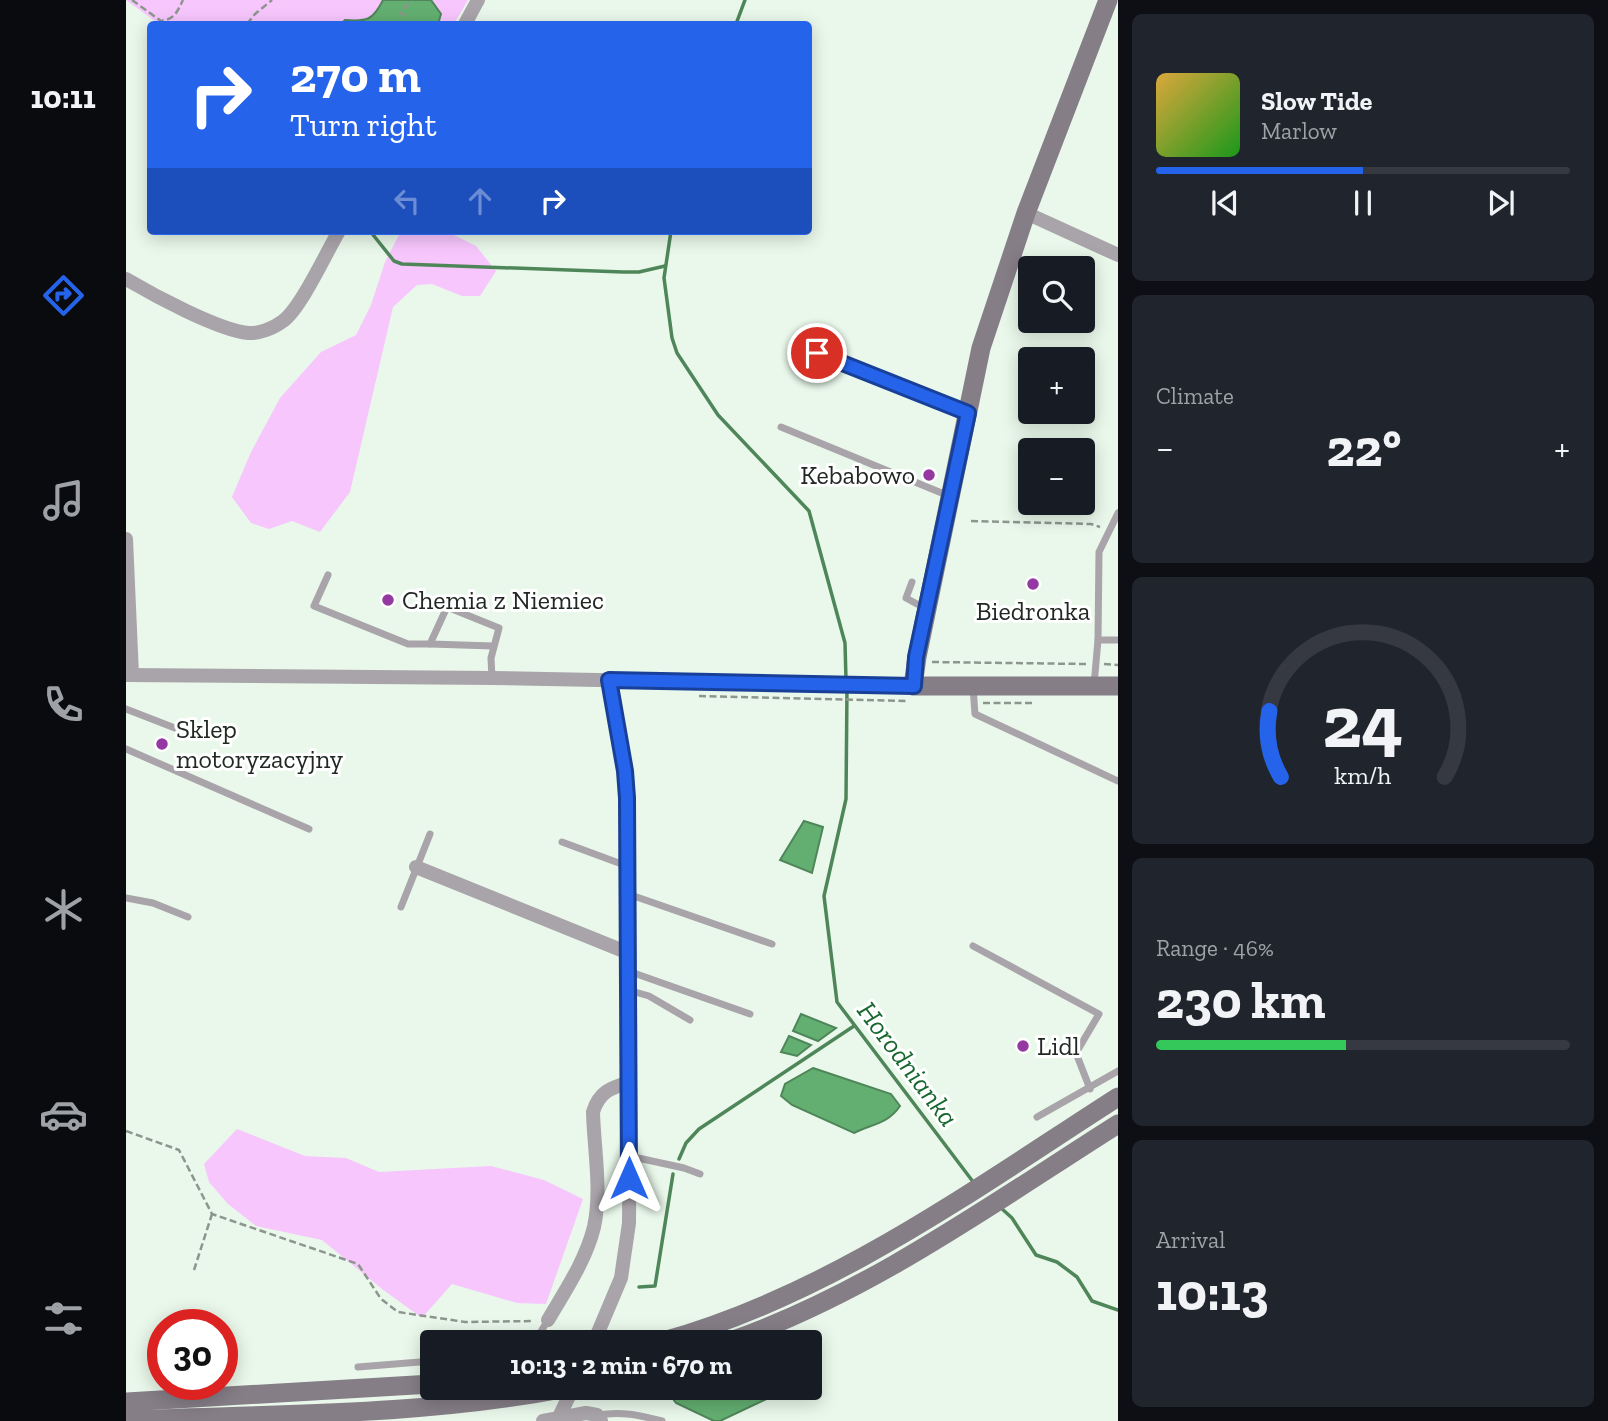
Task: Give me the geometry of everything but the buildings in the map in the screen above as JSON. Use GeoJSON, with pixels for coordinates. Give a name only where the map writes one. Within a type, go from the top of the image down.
{"type":"FeatureCollection","features":[{"type":"Feature","properties":{"kind":"main road"},"geometry":{"type":"LineString","coordinates":[[1108,0],[1026,212],[981,348],[915,663],[914,686],[1118,686]]}},
{"type":"Feature","properties":{"kind":"main road"},"geometry":{"type":"LineString","coordinates":[[696,1330],[738,1316],[853,1262],[1118,1097]]}},
{"type":"Feature","properties":{"kind":"main road"},"geometry":{"type":"LineString","coordinates":[[757,1330],[869,1279],[970,1219],[1118,1124]]}},
{"type":"Feature","properties":{"kind":"main road"},"geometry":{"type":"LineString","coordinates":[[126,1402],[420,1385]]}},
{"type":"Feature","properties":{"kind":"main road"},"geometry":{"type":"LineString","coordinates":[[126,1420],[434,1407],[497,1400]]}},
{"type":"Feature","properties":{"kind":"street"},"geometry":{"type":"LineString","coordinates":[[467,21],[478,0]]}},
{"type":"Feature","properties":{"kind":"street"},"geometry":{"type":"LineString","coordinates":[[1026,212],[1118,255]]}},
{"type":"Feature","properties":{"kind":"street"},"geometry":{"type":"LineString","coordinates":[[126,279],[230,330],[251,334],[271,328],[294,310],[337,235]]}},
{"type":"Feature","properties":{"kind":"street"},"geometry":{"type":"LineString","coordinates":[[126,539],[129,675],[609,680],[826,693],[864,693],[914,686]]}},
{"type":"Feature","properties":{"kind":"street"},"geometry":{"type":"LineString","coordinates":[[600,1330],[621,1278],[629,1223],[630,1082],[625,771],[609,680]]}},
{"type":"Feature","properties":{"kind":"street"},"geometry":{"type":"LineString","coordinates":[[416,867],[626,952]]}},
{"type":"Feature","properties":{"kind":"street"},"geometry":{"type":"LineString","coordinates":[[548,1320],[580,1264],[593,1230],[597,1196],[593,1112],[596,1101],[610,1087],[630,1082]]}},
{"type":"Feature","properties":{"kind":"street"},"geometry":{"type":"LineString","coordinates":[[557,1421],[567,1400]]}},
{"type":"Feature","properties":{"kind":"street"},"geometry":{"type":"LineString","coordinates":[[543,1421],[586,1412],[599,1418]]}},
{"type":"Feature","properties":{"kind":"lane"},"geometry":{"type":"LineString","coordinates":[[817,353],[968,413]]}},
{"type":"Feature","properties":{"kind":"lane"},"geometry":{"type":"LineString","coordinates":[[781,427],[950,497]]}},
{"type":"Feature","properties":{"kind":"lane"},"geometry":{"type":"LineString","coordinates":[[1094,685],[1098,639],[1099,552],[1118,513]]}},
{"type":"Feature","properties":{"kind":"lane"},"geometry":{"type":"LineString","coordinates":[[328,575],[314,606],[408,644],[493,646]]}},
{"type":"Feature","properties":{"kind":"lane"},"geometry":{"type":"LineString","coordinates":[[912,582],[906,598],[928,606]]}},
{"type":"Feature","properties":{"kind":"lane"},"geometry":{"type":"LineString","coordinates":[[430,644],[447,607],[499,628],[491,658],[492,678]]}},
{"type":"Feature","properties":{"kind":"lane"},"geometry":{"type":"LineString","coordinates":[[1098,639],[1118,640]]}},
{"type":"Feature","properties":{"kind":"lane"},"geometry":{"type":"LineString","coordinates":[[973,687],[975,714],[1118,781]]}},
{"type":"Feature","properties":{"kind":"lane"},"geometry":{"type":"LineString","coordinates":[[126,709],[198,737]]}},
{"type":"Feature","properties":{"kind":"lane"},"geometry":{"type":"LineString","coordinates":[[126,749],[309,829]]}},
{"type":"Feature","properties":{"kind":"lane"},"geometry":{"type":"LineString","coordinates":[[401,907],[430,834]]}},
{"type":"Feature","properties":{"kind":"lane"},"geometry":{"type":"LineString","coordinates":[[562,842],[627,867]]}},
{"type":"Feature","properties":{"kind":"lane"},"geometry":{"type":"LineString","coordinates":[[627,894],[772,944]]}},
{"type":"Feature","properties":{"kind":"lane"},"geometry":{"type":"LineString","coordinates":[[126,898],[153,903],[188,917]]}},
{"type":"Feature","properties":{"kind":"lane"},"geometry":{"type":"LineString","coordinates":[[973,946],[1099,1014],[1076,1053],[1090,1089]]}},
{"type":"Feature","properties":{"kind":"lane"},"geometry":{"type":"LineString","coordinates":[[627,970],[750,1014]]}},
{"type":"Feature","properties":{"kind":"lane"},"geometry":{"type":"LineString","coordinates":[[628,990],[649,996],[690,1020]]}},
{"type":"Feature","properties":{"kind":"lane"},"geometry":{"type":"LineString","coordinates":[[1037,1117],[1118,1071]]}},
{"type":"Feature","properties":{"kind":"lane"},"geometry":{"type":"LineString","coordinates":[[629,1156],[700,1174]]}},
{"type":"Feature","properties":{"kind":"lane"},"geometry":{"type":"LineString","coordinates":[[542,1330],[548,1320]]}},
{"type":"Feature","properties":{"kind":"lane"},"geometry":{"type":"LineString","coordinates":[[358,1367],[420,1362]]}},
{"type":"Feature","properties":{"kind":"lane"},"geometry":{"type":"LineString","coordinates":[[599,1418],[614,1412],[635,1413],[662,1421]]}},
{"type":"Feature","properties":{"kind":"path"},"geometry":{"type":"LineString","coordinates":[[132,0],[161,20],[170,20],[176,16],[183,0]]}},
{"type":"Feature","properties":{"kind":"path"},"geometry":{"type":"LineString","coordinates":[[249,21],[272,0]]}},
{"type":"Feature","properties":{"kind":"path"},"geometry":{"type":"LineString","coordinates":[[405,16],[401,13],[411,0]]}},
{"type":"Feature","properties":{"kind":"path"},"geometry":{"type":"LineString","coordinates":[[971,521],[1091,524],[1109,531]]}},
{"type":"Feature","properties":{"kind":"path"},"geometry":{"type":"LineString","coordinates":[[915,663],[1118,665]]}},
{"type":"Feature","properties":{"kind":"path"},"geometry":{"type":"LineString","coordinates":[[693,696],[864,693]]}},
{"type":"Feature","properties":{"kind":"path"},"geometry":{"type":"LineString","coordinates":[[126,1130],[179,1150],[212,1214],[358,1264],[382,1299],[398,1312],[465,1322],[548,1320]]}},
{"type":"Feature","properties":{"kind":"path"},"geometry":{"type":"LineString","coordinates":[[194,1270],[212,1214]]}},
{"type":"Feature","properties":{"kind":"shaded area"},"geometry":{"type":"Polygon","coordinates":[[[126,0],[468,0],[456,21],[155,21],[126,0]]]}},
{"type":"Feature","properties":{"kind":"shaded area"},"geometry":{"type":"Polygon","coordinates":[[[383,0],[431,0],[441,14],[439,21],[359,21],[376,12],[383,0]]]}},
{"type":"Feature","properties":{"kind":"shaded area"},"geometry":{"type":"Polygon","coordinates":[[[399,235],[454,235],[476,246],[496,271],[480,296],[462,296],[432,284],[417,285],[393,307],[350,492],[320,532],[292,521],[269,529],[251,523],[232,497],[251,452],[280,398],[321,352],[356,335],[371,305],[385,262],[399,235]]]}},
{"type":"Feature","properties":{"kind":"shaded area"},"geometry":{"type":"Polygon","coordinates":[[[804,821],[823,827],[812,873],[780,860],[804,821]]]}},
{"type":"Feature","properties":{"kind":"shaded area"},"geometry":{"type":"Polygon","coordinates":[[[801,1014],[836,1028],[818,1041],[793,1031],[801,1014]]]}},
{"type":"Feature","properties":{"kind":"shaded area"},"geometry":{"type":"Polygon","coordinates":[[[789,1036],[811,1045],[797,1056],[781,1052],[789,1036]]]}},
{"type":"Feature","properties":{"kind":"shaded area"},"geometry":{"type":"Polygon","coordinates":[[[813,1068],[891,1094],[900,1106],[884,1121],[854,1133],[792,1105],[781,1096],[785,1084],[813,1068]]]}},
{"type":"Feature","properties":{"kind":"shaded area"},"geometry":{"type":"Polygon","coordinates":[[[237,1129],[305,1156],[346,1158],[379,1172],[491,1166],[544,1180],[583,1199],[546,1304],[517,1303],[452,1284],[422,1318],[322,1240],[256,1226],[228,1204],[209,1182],[204,1164],[237,1129]]]}},
{"type":"Feature","properties":{"kind":"shaded area"},"geometry":{"type":"Polygon","coordinates":[[[674,1400],[764,1400],[720,1421],[714,1421],[674,1400]]]}},
{"type":"Feature","properties":{"kind":"waterway","name":"Horodnianka"},"geometry":{"type":"LineString","coordinates":[[737,21],[745,0]]}},
{"type":"Feature","properties":{"kind":"waterway"},"geometry":{"type":"LineString","coordinates":[[373,235],[394,261],[402,264],[623,272],[639,272],[665,266]]}},
{"type":"Feature","properties":{"kind":"waterway","name":"Horodnianka"},"geometry":{"type":"LineString","coordinates":[[670,235],[664,278],[672,338],[677,353],[718,415],[809,511],[845,643],[846,680]]}},
{"type":"Feature","properties":{"kind":"waterway","name":"Horodnianka"},"geometry":{"type":"LineString","coordinates":[[847,687],[846,799],[824,896],[837,1002],[974,1183]]}},
{"type":"Feature","properties":{"kind":"waterway"},"geometry":{"type":"LineString","coordinates":[[679,1159],[686,1143],[699,1129],[854,1026]]}},
{"type":"Feature","properties":{"kind":"waterway"},"geometry":{"type":"LineString","coordinates":[[639,1287],[655,1286],[673,1174]]}},
{"type":"Feature","properties":{"kind":"waterway","name":"Horodnianka"},"geometry":{"type":"LineString","coordinates":[[1000,1207],[1012,1218],[1036,1255],[1057,1262],[1077,1277],[1092,1301],[1118,1310]]}},
{"type":"Feature","properties":{"kind":"place","name":"Kebabowo"},"geometry":{"type":"Point","coordinates":[929,475]}},
{"type":"Feature","properties":{"kind":"place","name":"Biedronka"},"geometry":{"type":"Point","coordinates":[1033,584]}},
{"type":"Feature","properties":{"kind":"place","name":"Chemia z Niemiec"},"geometry":{"type":"Point","coordinates":[388,600]}},
{"type":"Feature","properties":{"kind":"place","name":"Sklep motoryzacyjny"},"geometry":{"type":"Point","coordinates":[162,744]}},
{"type":"Feature","properties":{"kind":"place","name":"Lidl"},"geometry":{"type":"Point","coordinates":[1023,1046]}},
{"type":"Feature","properties":{"kind":"route"},"geometry":{"type":"LineString","coordinates":[[629,1178],[627,798],[609,680],[914,686],[916,657],[968,413],[817,353]]}}]}
